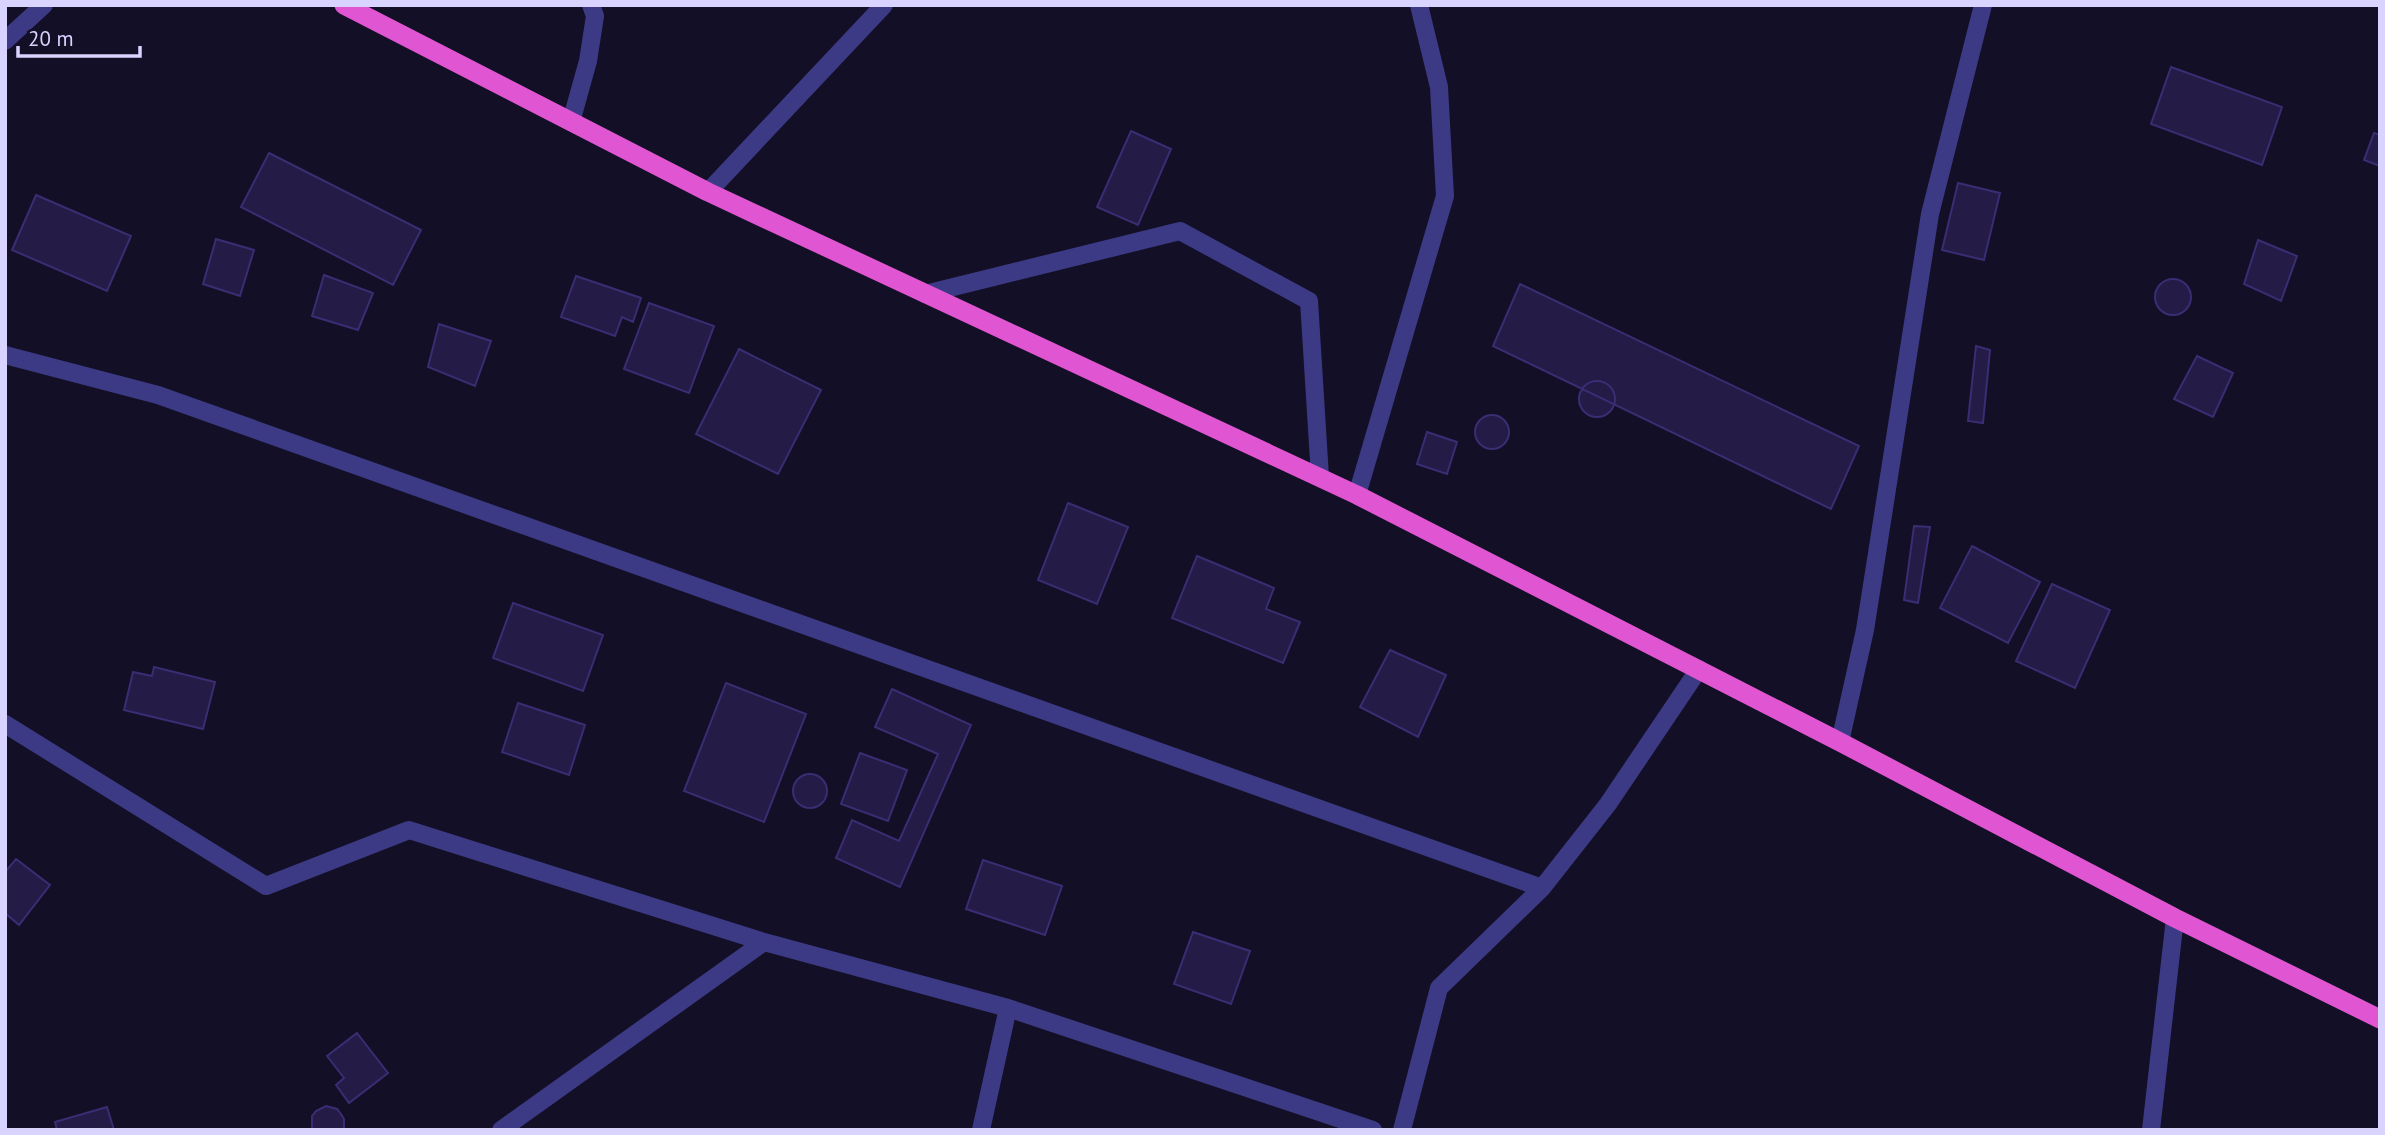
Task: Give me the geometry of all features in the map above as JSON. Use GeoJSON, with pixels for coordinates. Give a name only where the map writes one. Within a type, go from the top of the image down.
{"type":"FeatureCollection","features":[{"type":"Feature","properties":{"kind":"highway"},"geometry":{"type":"LineString","coordinates":[[344,5],[708,192],[1357,495],[1699,669],[2175,918],[2380,1019]]}},
{"type":"Feature","properties":{"kind":"street"},"geometry":{"type":"LineString","coordinates":[[5,41],[44,5]]}},
{"type":"Feature","properties":{"kind":"street"},"geometry":{"type":"LineString","coordinates":[[571,122],[590,50],[595,16],[591,5]]}},
{"type":"Feature","properties":{"kind":"street"},"geometry":{"type":"LineString","coordinates":[[708,192],[884,5]]}},
{"type":"Feature","properties":{"kind":"street"},"geometry":{"type":"LineString","coordinates":[[1357,495],[1445,196],[1438,87],[1419,5]]}},
{"type":"Feature","properties":{"kind":"street"},"geometry":{"type":"LineString","coordinates":[[1840,742],[1865,630],[1930,214],[1983,5]]}},
{"type":"Feature","properties":{"kind":"street"},"geometry":{"type":"LineString","coordinates":[[925,293],[1180,231],[1309,301],[1320,477]]}},
{"type":"Feature","properties":{"kind":"street"},"geometry":{"type":"LineString","coordinates":[[5,355],[158,395],[1542,888]]}},
{"type":"Feature","properties":{"kind":"street"},"geometry":{"type":"LineString","coordinates":[[1402,1130],[1438,988],[1542,888],[1608,804],[1699,669]]}},
{"type":"Feature","properties":{"kind":"street"},"geometry":{"type":"LineString","coordinates":[[5,724],[266,886],[409,830],[764,942],[1008,1009],[1373,1130]]}},
{"type":"Feature","properties":{"kind":"street"},"geometry":{"type":"LineString","coordinates":[[2151,1130],[2175,918]]}},
{"type":"Feature","properties":{"kind":"street"},"geometry":{"type":"LineString","coordinates":[[501,1130],[764,942]]}},
{"type":"Feature","properties":{"kind":"street"},"geometry":{"type":"LineString","coordinates":[[981,1130],[1008,1009]]}},
{"type":"Feature","properties":{"kind":"building"},"geometry":{"type":"Polygon","coordinates":[[[2171,67],[2282,107],[2262,165],[2151,124],[2171,67]]]}},
{"type":"Feature","properties":{"kind":"building"},"geometry":{"type":"Polygon","coordinates":[[[1131,131],[1171,149],[1138,225],[1097,207],[1131,131]]]}},
{"type":"Feature","properties":{"kind":"building"},"geometry":{"type":"Polygon","coordinates":[[[2374,133],[2380,135],[2380,166],[2364,160],[2374,133]]]}},
{"type":"Feature","properties":{"kind":"building"},"geometry":{"type":"Polygon","coordinates":[[[269,153],[421,230],[393,285],[241,207],[269,153]]]}},
{"type":"Feature","properties":{"kind":"building"},"geometry":{"type":"Polygon","coordinates":[[[1958,183],[2000,193],[1984,260],[1942,250],[1958,183]]]}},
{"type":"Feature","properties":{"kind":"building"},"geometry":{"type":"Polygon","coordinates":[[[36,195],[131,236],[107,291],[12,250],[36,195]]]}},
{"type":"Feature","properties":{"kind":"building"},"geometry":{"type":"Polygon","coordinates":[[[216,239],[254,250],[240,296],[203,284],[216,239]]]}},
{"type":"Feature","properties":{"kind":"building"},"geometry":{"type":"Polygon","coordinates":[[[2258,240],[2297,256],[2281,301],[2244,284],[2258,240]]]}},
{"type":"Feature","properties":{"kind":"building"},"geometry":{"type":"Polygon","coordinates":[[[324,275],[373,293],[358,330],[312,316],[324,275]]]}},
{"type":"Feature","properties":{"kind":"building"},"geometry":{"type":"Polygon","coordinates":[[[576,276],[641,298],[633,322],[622,317],[615,336],[561,317],[576,276]]]}},
{"type":"Feature","properties":{"kind":"building"},"geometry":{"type":"Polygon","coordinates":[[[2173,279],[2186,284],[2191,297],[2186,310],[2173,315],[2160,310],[2155,297],[2160,284],[2173,279]]]}},
{"type":"Feature","properties":{"kind":"building"},"geometry":{"type":"Polygon","coordinates":[[[1520,284],[1859,446],[1831,509],[1493,346],[1520,284]]]}},
{"type":"Feature","properties":{"kind":"building"},"geometry":{"type":"Polygon","coordinates":[[[649,303],[714,326],[689,393],[624,369],[649,303]]]}},
{"type":"Feature","properties":{"kind":"building"},"geometry":{"type":"Polygon","coordinates":[[[439,324],[491,341],[475,386],[428,367],[439,324]]]}},
{"type":"Feature","properties":{"kind":"building"},"geometry":{"type":"Polygon","coordinates":[[[1976,346],[1990,350],[1983,423],[1968,421],[1976,346]]]}},
{"type":"Feature","properties":{"kind":"building"},"geometry":{"type":"Polygon","coordinates":[[[739,349],[821,390],[778,474],[696,434],[739,349]]]}},
{"type":"Feature","properties":{"kind":"building"},"geometry":{"type":"Polygon","coordinates":[[[2197,356],[2233,373],[2213,417],[2174,399],[2197,356]]]}},
{"type":"Feature","properties":{"kind":"building"},"geometry":{"type":"Polygon","coordinates":[[[1597,381],[1610,386],[1615,399],[1610,412],[1597,417],[1584,412],[1579,399],[1584,386],[1597,381]]]}},
{"type":"Feature","properties":{"kind":"building"},"geometry":{"type":"Polygon","coordinates":[[[1492,415],[1504,420],[1509,432],[1504,444],[1492,449],[1480,444],[1475,432],[1480,420],[1492,415]]]}},
{"type":"Feature","properties":{"kind":"building"},"geometry":{"type":"Polygon","coordinates":[[[1427,432],[1457,442],[1447,474],[1417,464],[1427,432]]]}},
{"type":"Feature","properties":{"kind":"building"},"geometry":{"type":"Polygon","coordinates":[[[1068,503],[1128,527],[1097,604],[1038,580],[1068,503]]]}},
{"type":"Feature","properties":{"kind":"building"},"geometry":{"type":"Polygon","coordinates":[[[1914,526],[1930,527],[1918,603],[1904,600],[1914,526]]]}},
{"type":"Feature","properties":{"kind":"building"},"geometry":{"type":"Polygon","coordinates":[[[1972,546],[2040,582],[2008,643],[1940,608],[1972,546]]]}},
{"type":"Feature","properties":{"kind":"building"},"geometry":{"type":"Polygon","coordinates":[[[1197,556],[1274,588],[1266,609],[1300,622],[1283,663],[1172,618],[1197,556]]]}},
{"type":"Feature","properties":{"kind":"building"},"geometry":{"type":"Polygon","coordinates":[[[2052,584],[2110,610],[2075,688],[2016,661],[2052,584]]]}},
{"type":"Feature","properties":{"kind":"building"},"geometry":{"type":"Polygon","coordinates":[[[513,603],[603,635],[583,691],[493,658],[513,603]]]}},
{"type":"Feature","properties":{"kind":"building"},"geometry":{"type":"Polygon","coordinates":[[[1390,650],[1446,675],[1418,737],[1360,707],[1390,650]]]}},
{"type":"Feature","properties":{"kind":"building"},"geometry":{"type":"Polygon","coordinates":[[[154,667],[215,682],[203,729],[124,710],[133,672],[152,676],[154,667]]]}},
{"type":"Feature","properties":{"kind":"building"},"geometry":{"type":"Polygon","coordinates":[[[726,683],[806,714],[764,822],[684,791],[726,683]]]}},
{"type":"Feature","properties":{"kind":"building"},"geometry":{"type":"Polygon","coordinates":[[[892,689],[971,725],[900,887],[836,858],[852,820],[899,841],[938,754],[875,727],[892,689]]]}},
{"type":"Feature","properties":{"kind":"building"},"geometry":{"type":"Polygon","coordinates":[[[518,703],[585,725],[569,775],[502,752],[518,703]]]}},
{"type":"Feature","properties":{"kind":"building"},"geometry":{"type":"Polygon","coordinates":[[[860,753],[907,770],[888,821],[841,804],[860,753]]]}},
{"type":"Feature","properties":{"kind":"building"},"geometry":{"type":"Polygon","coordinates":[[[810,774],[822,779],[827,791],[822,803],[810,808],[798,803],[793,791],[798,779],[810,774]]]}},
{"type":"Feature","properties":{"kind":"building"},"geometry":{"type":"Polygon","coordinates":[[[16,859],[50,885],[19,925],[5,913],[5,872],[16,859]]]}},
{"type":"Feature","properties":{"kind":"building"},"geometry":{"type":"Polygon","coordinates":[[[983,860],[1062,886],[1045,935],[966,909],[983,860]]]}},
{"type":"Feature","properties":{"kind":"building"},"geometry":{"type":"Polygon","coordinates":[[[1193,932],[1250,951],[1231,1004],[1174,984],[1193,932]]]}},
{"type":"Feature","properties":{"kind":"building"},"geometry":{"type":"Polygon","coordinates":[[[357,1033],[388,1073],[349,1103],[336,1085],[344,1078],[327,1056],[357,1033]]]}},
{"type":"Feature","properties":{"kind":"building"},"geometry":{"type":"Polygon","coordinates":[[[326,1106],[337,1109],[341,1114],[344,1130],[312,1130],[312,1116],[326,1106]]]}},
{"type":"Feature","properties":{"kind":"building"},"geometry":{"type":"Polygon","coordinates":[[[107,1107],[114,1130],[57,1130],[55,1122],[107,1107]]]}}]}
